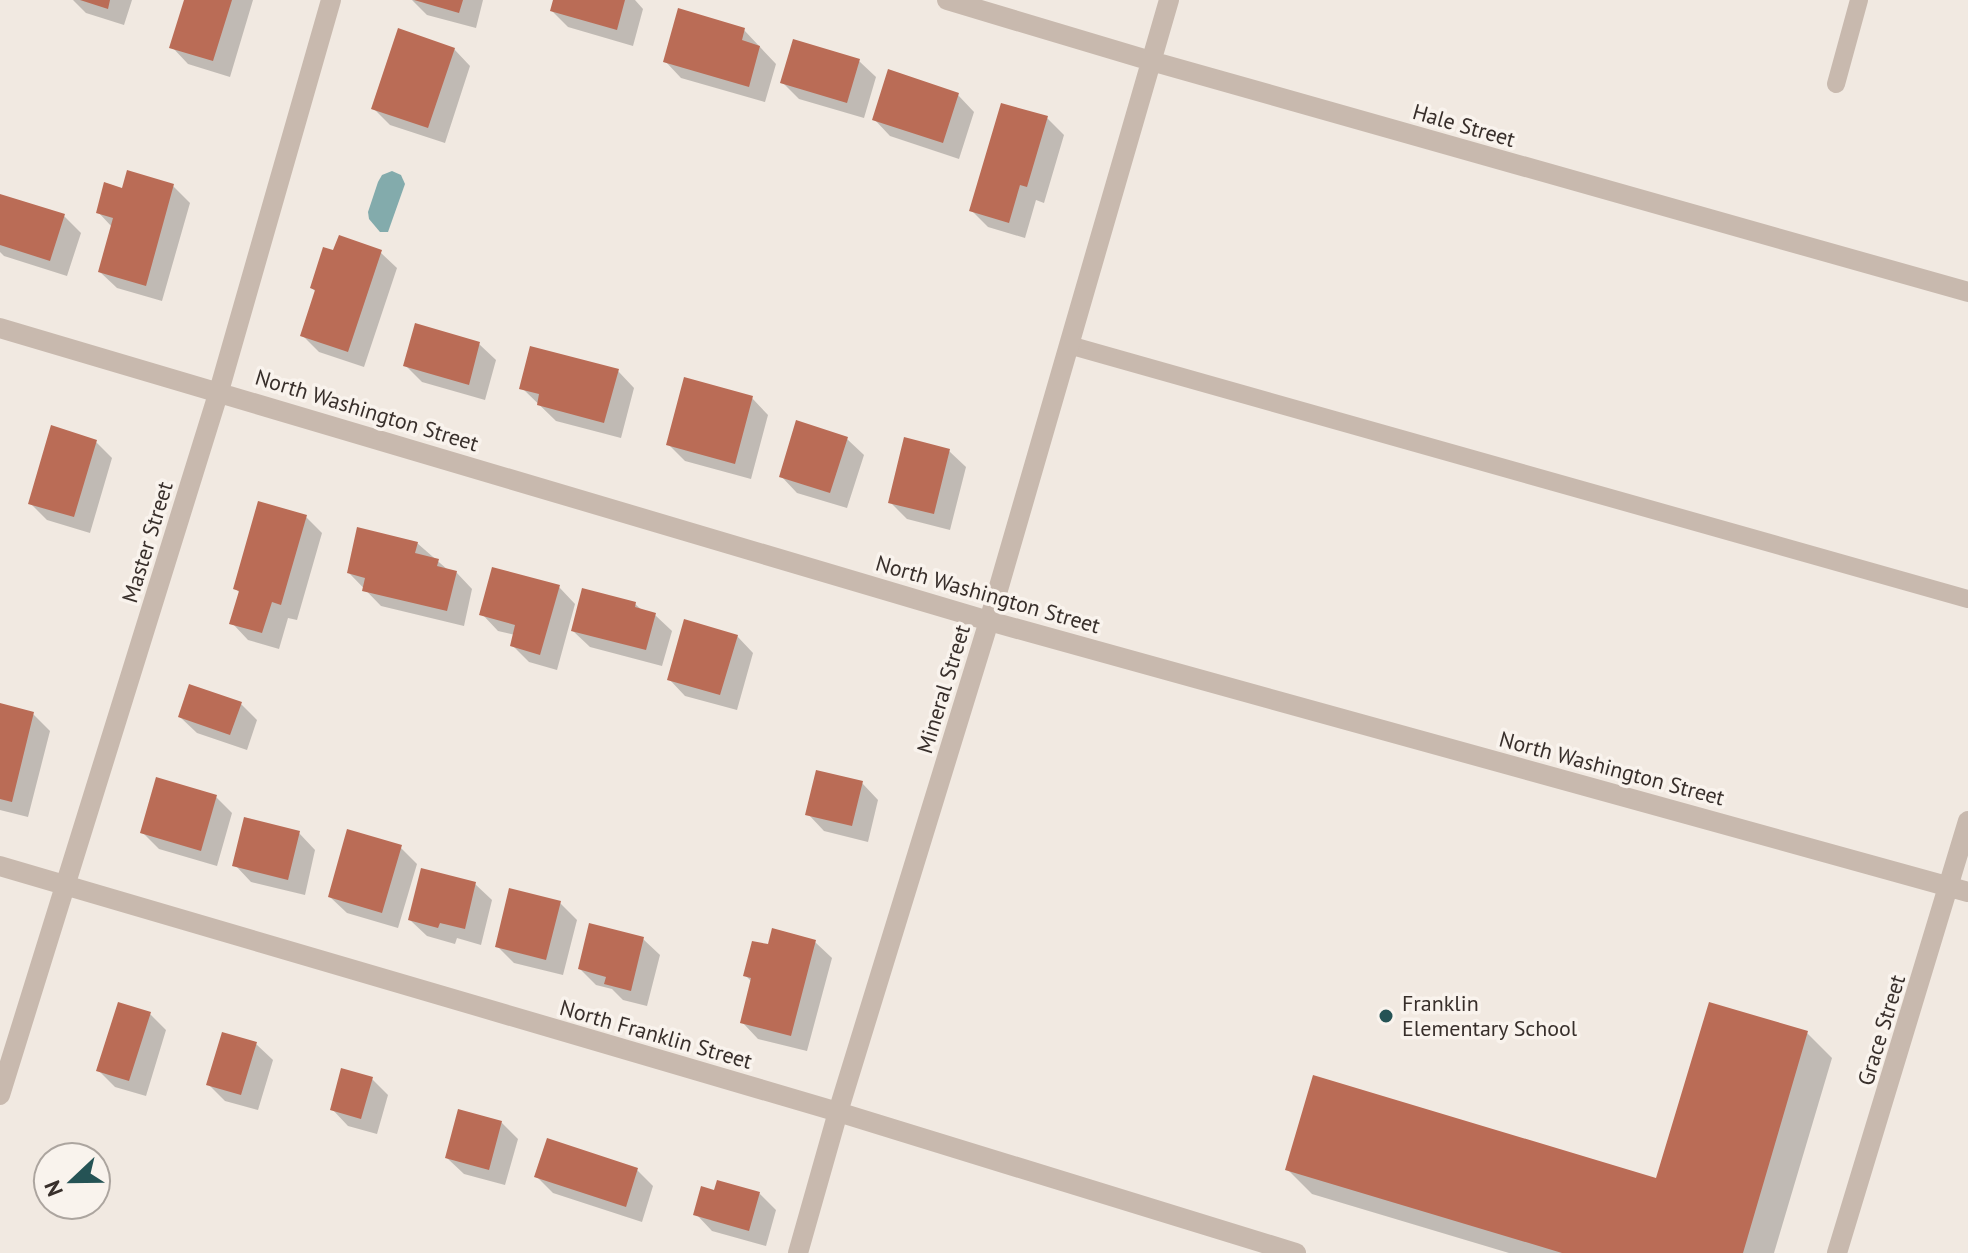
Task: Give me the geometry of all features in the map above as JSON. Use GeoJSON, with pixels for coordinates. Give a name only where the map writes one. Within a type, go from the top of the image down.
{"type":"FeatureCollection","features":[{"type":"Feature","properties":{"kind":"street","name":"Master Street"},"geometry":{"type":"LineString","coordinates":[[0,1095],[219,391],[331,0]]}},
{"type":"Feature","properties":{"kind":"street","name":"Hale Street"},"geometry":{"type":"LineString","coordinates":[[947,0],[1151,61],[1968,292]]}},
{"type":"Feature","properties":{"kind":"street","name":"Mineral Street"},"geometry":{"type":"LineString","coordinates":[[798,1253],[838,1112],[989,621],[1169,0]]}},
{"type":"Feature","properties":{"kind":"street","name":"North Washington Street"},"geometry":{"type":"LineString","coordinates":[[0,328],[989,621],[1959,889]]}},
{"type":"Feature","properties":{"kind":"street","name":"Grace Street"},"geometry":{"type":"LineString","coordinates":[[1837,1253],[1959,889],[1968,821]]}},
{"type":"Feature","properties":{"kind":"street","name":"North Franklin Street"},"geometry":{"type":"LineString","coordinates":[[0,866],[838,1112],[1296,1253]]}},
{"type":"Feature","properties":{"kind":"lane"},"geometry":{"type":"LineString","coordinates":[[1836,84],[1859,0]]}},
{"type":"Feature","properties":{"kind":"lane"},"geometry":{"type":"LineString","coordinates":[[1069,345],[1968,599]]}},
{"type":"Feature","properties":{"kind":"water"},"geometry":{"type":"Polygon","coordinates":[[[392,171],[401,175],[405,184],[388,232],[380,232],[369,219],[368,212],[382,175],[392,171]]]}},
{"type":"Feature","properties":{"kind":"building"},"geometry":{"type":"Polygon","coordinates":[[[80,0],[110,0],[108,9],[80,0]]]}},
{"type":"Feature","properties":{"kind":"building"},"geometry":{"type":"Polygon","coordinates":[[[184,0],[232,0],[213,61],[169,48],[184,0]]]}},
{"type":"Feature","properties":{"kind":"building"},"geometry":{"type":"Polygon","coordinates":[[[414,0],[463,0],[459,13],[414,0]]]}},
{"type":"Feature","properties":{"kind":"building"},"geometry":{"type":"Polygon","coordinates":[[[553,0],[625,0],[617,30],[550,11],[553,0]]]}},
{"type":"Feature","properties":{"kind":"building"},"geometry":{"type":"Polygon","coordinates":[[[678,8],[745,28],[742,40],[760,46],[749,87],[663,62],[678,8]]]}},
{"type":"Feature","properties":{"kind":"building"},"geometry":{"type":"Polygon","coordinates":[[[398,28],[455,48],[428,128],[371,109],[398,28]]]}},
{"type":"Feature","properties":{"kind":"building"},"geometry":{"type":"Polygon","coordinates":[[[793,39],[860,59],[847,103],[780,83],[793,39]]]}},
{"type":"Feature","properties":{"kind":"building"},"geometry":{"type":"Polygon","coordinates":[[[888,69],[959,93],[943,143],[872,120],[888,69]]]}},
{"type":"Feature","properties":{"kind":"building"},"geometry":{"type":"Polygon","coordinates":[[[1001,103],[1048,116],[1027,187],[1020,185],[1009,223],[969,211],[1001,103]]]}},
{"type":"Feature","properties":{"kind":"building"},"geometry":{"type":"Polygon","coordinates":[[[127,170],[174,184],[146,286],[98,272],[113,218],[96,213],[104,182],[122,188],[127,170]]]}},
{"type":"Feature","properties":{"kind":"building"},"geometry":{"type":"Polygon","coordinates":[[[0,194],[65,214],[50,261],[0,245],[0,194]]]}},
{"type":"Feature","properties":{"kind":"building"},"geometry":{"type":"Polygon","coordinates":[[[339,235],[382,250],[348,352],[300,336],[315,290],[310,288],[323,247],[333,250],[339,235]]]}},
{"type":"Feature","properties":{"kind":"building"},"geometry":{"type":"Polygon","coordinates":[[[415,323],[480,342],[469,385],[403,366],[415,323]]]}},
{"type":"Feature","properties":{"kind":"building"},"geometry":{"type":"Polygon","coordinates":[[[530,346],[619,369],[604,423],[537,405],[539,394],[519,389],[530,346]]]}},
{"type":"Feature","properties":{"kind":"building"},"geometry":{"type":"Polygon","coordinates":[[[684,377],[753,396],[735,464],[666,445],[684,377]]]}},
{"type":"Feature","properties":{"kind":"building"},"geometry":{"type":"Polygon","coordinates":[[[796,420],[848,437],[830,493],[779,477],[796,420]]]}},
{"type":"Feature","properties":{"kind":"building"},"geometry":{"type":"Polygon","coordinates":[[[51,425],[97,440],[74,517],[28,504],[51,425]]]}},
{"type":"Feature","properties":{"kind":"building"},"geometry":{"type":"Polygon","coordinates":[[[904,437],[950,449],[934,514],[888,503],[904,437]]]}},
{"type":"Feature","properties":{"kind":"building"},"geometry":{"type":"Polygon","coordinates":[[[258,501],[307,515],[281,605],[272,602],[262,633],[229,624],[239,591],[233,589],[258,501]]]}},
{"type":"Feature","properties":{"kind":"building"},"geometry":{"type":"Polygon","coordinates":[[[357,527],[418,542],[415,553],[439,559],[437,566],[457,571],[447,611],[362,591],[365,578],[347,573],[357,527]]]}},
{"type":"Feature","properties":{"kind":"building"},"geometry":{"type":"Polygon","coordinates":[[[492,567],[560,585],[540,655],[510,646],[515,625],[479,615],[492,567]]]}},
{"type":"Feature","properties":{"kind":"building"},"geometry":{"type":"Polygon","coordinates":[[[582,588],[636,602],[635,607],[656,613],[646,650],[571,631],[582,588]]]}},
{"type":"Feature","properties":{"kind":"building"},"geometry":{"type":"Polygon","coordinates":[[[684,619],[738,635],[720,695],[667,680],[684,619]]]}},
{"type":"Feature","properties":{"kind":"building"},"geometry":{"type":"Polygon","coordinates":[[[189,684],[242,702],[230,735],[178,717],[189,684]]]}},
{"type":"Feature","properties":{"kind":"building"},"geometry":{"type":"Polygon","coordinates":[[[0,703],[34,712],[12,802],[0,799],[0,703]]]}},
{"type":"Feature","properties":{"kind":"building"},"geometry":{"type":"Polygon","coordinates":[[[816,770],[863,781],[852,826],[805,815],[816,770]]]}},
{"type":"Feature","properties":{"kind":"building"},"geometry":{"type":"Polygon","coordinates":[[[156,777],[217,795],[201,851],[140,833],[156,777]]]}},
{"type":"Feature","properties":{"kind":"building"},"geometry":{"type":"Polygon","coordinates":[[[244,817],[300,831],[288,880],[232,866],[244,817]]]}},
{"type":"Feature","properties":{"kind":"building"},"geometry":{"type":"Polygon","coordinates":[[[347,829],[402,845],[382,913],[328,897],[347,829]]]}},
{"type":"Feature","properties":{"kind":"building"},"geometry":{"type":"Polygon","coordinates":[[[421,868],[476,882],[465,929],[440,923],[438,928],[408,920],[421,868]]]}},
{"type":"Feature","properties":{"kind":"building"},"geometry":{"type":"Polygon","coordinates":[[[509,888],[561,901],[546,960],[495,947],[509,888]]]}},
{"type":"Feature","properties":{"kind":"building"},"geometry":{"type":"Polygon","coordinates":[[[589,923],[644,937],[631,991],[604,984],[606,977],[578,969],[589,923]]]}},
{"type":"Feature","properties":{"kind":"building"},"geometry":{"type":"Polygon","coordinates":[[[772,928],[816,940],[791,1036],[740,1023],[751,978],[743,976],[752,941],[768,944],[772,928]]]}},
{"type":"Feature","properties":{"kind":"building"},"geometry":{"type":"Polygon","coordinates":[[[118,1002],[151,1012],[129,1081],[96,1071],[118,1002]]]}},
{"type":"Feature","properties":{"kind":"building","name":"Franklin Elementary School"},"geometry":{"type":"Polygon","coordinates":[[[1709,1002],[1808,1031],[1743,1253],[1562,1253],[1285,1170],[1313,1075],[1656,1178],[1709,1002]]]}},
{"type":"Feature","properties":{"kind":"building"},"geometry":{"type":"Polygon","coordinates":[[[222,1032],[257,1042],[241,1095],[206,1085],[222,1032]]]}},
{"type":"Feature","properties":{"kind":"building"},"geometry":{"type":"Polygon","coordinates":[[[341,1068],[373,1077],[361,1119],[330,1110],[341,1068]]]}},
{"type":"Feature","properties":{"kind":"building"},"geometry":{"type":"Polygon","coordinates":[[[458,1109],[502,1121],[489,1170],[445,1158],[458,1109]]]}},
{"type":"Feature","properties":{"kind":"building"},"geometry":{"type":"Polygon","coordinates":[[[547,1138],[638,1168],[626,1207],[534,1177],[547,1138]]]}},
{"type":"Feature","properties":{"kind":"building"},"geometry":{"type":"Polygon","coordinates":[[[717,1180],[760,1192],[749,1231],[693,1215],[701,1186],[714,1190],[717,1180]]]}},
{"type":"Feature","properties":{"kind":"place","name":"Franklin Elementary School"},"geometry":{"type":"Point","coordinates":[1386,1016]}}]}
